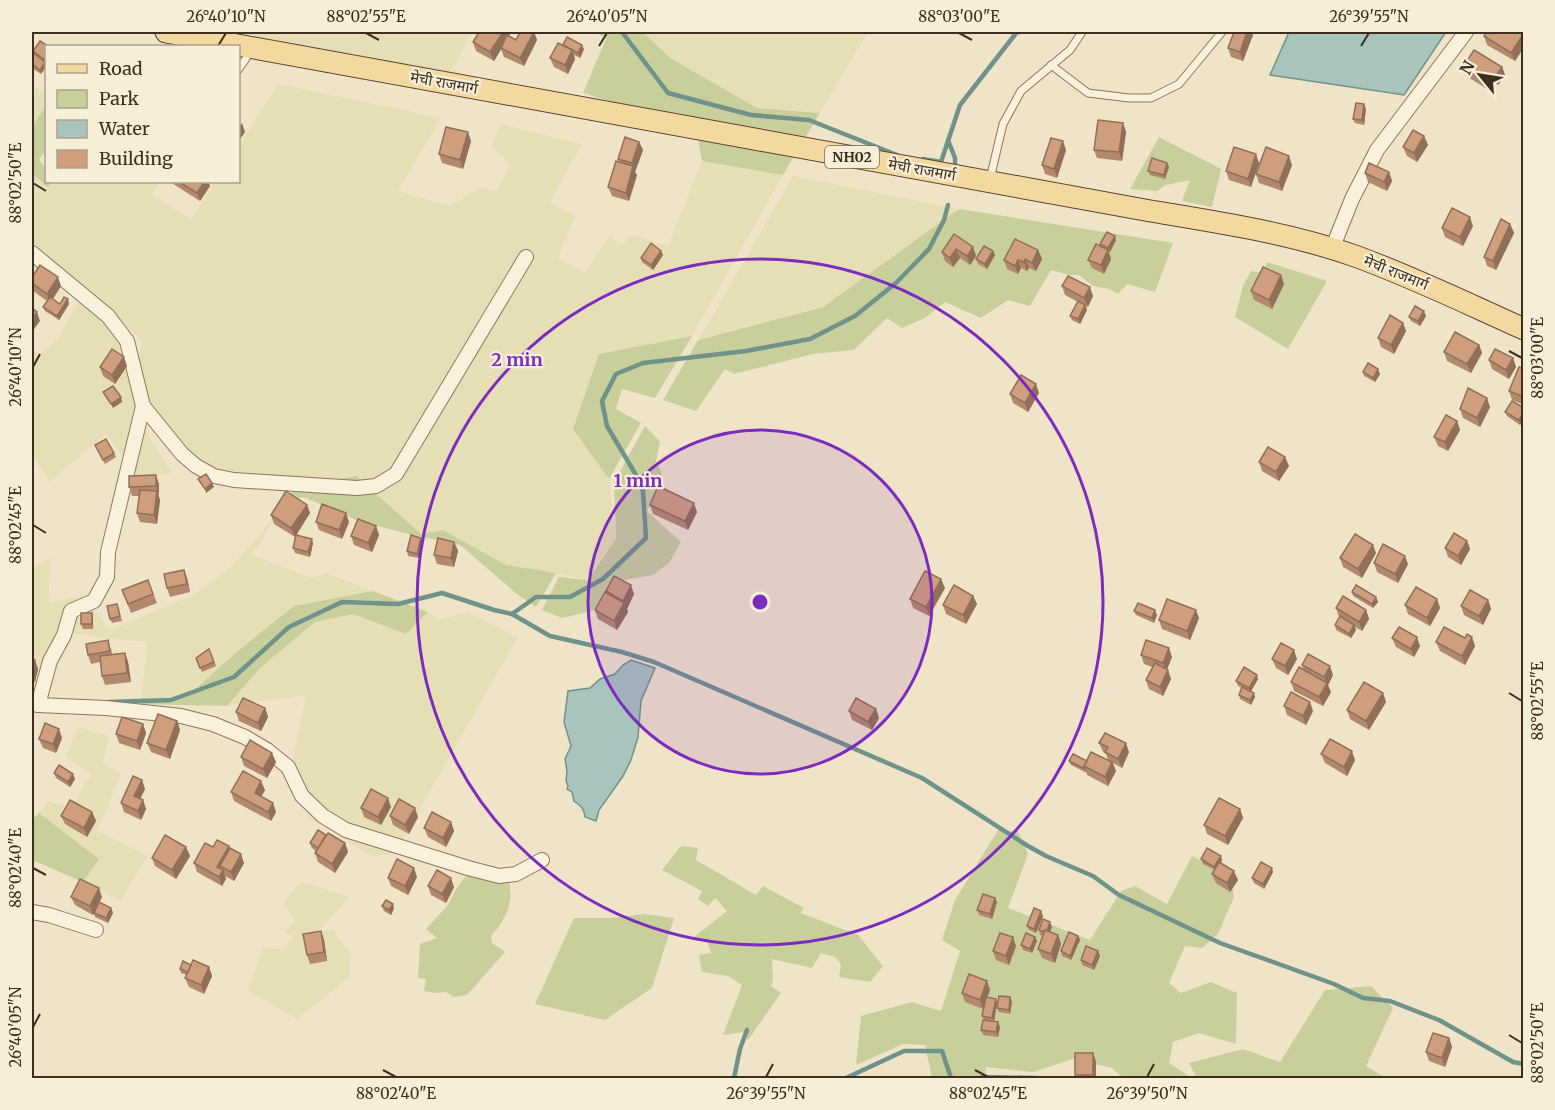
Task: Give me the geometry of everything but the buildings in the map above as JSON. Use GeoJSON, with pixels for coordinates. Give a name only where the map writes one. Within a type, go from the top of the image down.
{"type":"FeatureCollection","features":[{"type":"Feature","properties":{"kind":"main road","name":"मेची राजमार्ग"},"geometry":{"type":"LineString","coordinates":[[166,32],[204,35],[252,48],[1241,226],[1332,249],[1407,277],[1524,329]]}},
{"type":"Feature","properties":{"kind":"street"},"geometry":{"type":"LineString","coordinates":[[1332,249],[1352,200],[1377,150],[1466,32]]}},
{"type":"Feature","properties":{"kind":"street"},"geometry":{"type":"LineString","coordinates":[[32,253],[108,316],[127,341],[144,406],[182,454],[196,466],[214,476],[234,480],[357,488],[376,486],[396,474],[526,258]]}},
{"type":"Feature","properties":{"kind":"street"},"geometry":{"type":"LineString","coordinates":[[144,406],[108,552],[106,577],[94,601],[71,611],[35,704],[106,708],[181,716],[213,724],[267,750],[288,767],[302,796],[323,816],[346,830],[499,876],[516,874],[542,860]]}},
{"type":"Feature","properties":{"kind":"street"},"geometry":{"type":"LineString","coordinates":[[32,912],[96,930]]}},
{"type":"Feature","properties":{"kind":"lane"},"geometry":{"type":"LineString","coordinates":[[990,182],[1003,124],[1021,91],[1070,50],[1082,32]]}},
{"type":"Feature","properties":{"kind":"lane"},"geometry":{"type":"LineString","coordinates":[[1051,65],[1088,93],[1151,98],[1179,84],[1222,32]]}},
{"type":"Feature","properties":{"kind":"lane"},"geometry":{"type":"LineString","coordinates":[[240,67],[252,48]]}},
{"type":"Feature","properties":{"kind":"shaded area"},"geometry":{"type":"Polygon","coordinates":[[[140,32],[475,32],[467,39],[453,68],[466,78],[240,49],[240,45],[214,45],[140,32]]]}},
{"type":"Feature","properties":{"kind":"shaded area"},"geometry":{"type":"Polygon","coordinates":[[[643,32],[868,32],[820,113],[757,108],[670,58],[643,32]]]}},
{"type":"Feature","properties":{"kind":"shaded area"},"geometry":{"type":"Polygon","coordinates":[[[278,84],[441,118],[398,191],[450,206],[480,187],[497,192],[510,164],[491,146],[501,124],[582,144],[550,202],[575,216],[558,258],[585,273],[610,235],[621,245],[631,235],[668,246],[702,161],[783,175],[692,336],[599,354],[573,429],[609,479],[616,537],[587,579],[506,565],[443,530],[421,534],[356,476],[283,488],[232,487],[194,468],[146,410],[137,370],[142,341],[89,289],[32,249],[32,173],[47,187],[52,183],[159,183],[152,195],[191,219],[214,183],[240,183],[240,144],[278,84]]]}},
{"type":"Feature","properties":{"kind":"shaded area"},"geometry":{"type":"Polygon","coordinates":[[[32,85],[45,94],[45,107],[32,126],[32,85]]]}},
{"type":"Feature","properties":{"kind":"shaded area"},"geometry":{"type":"Polygon","coordinates":[[[793,176],[959,209],[914,244],[824,306],[699,339],[793,176]]]}},
{"type":"Feature","properties":{"kind":"shaded area"},"geometry":{"type":"Polygon","coordinates":[[[78,302],[99,315],[127,353],[131,391],[148,436],[172,473],[140,479],[106,434],[50,482],[32,455],[32,351],[41,354],[58,339],[78,302]]]}},
{"type":"Feature","properties":{"kind":"shaded area"},"geometry":{"type":"Polygon","coordinates":[[[285,504],[252,555],[311,578],[326,573],[373,591],[294,606],[240,649],[191,693],[140,704],[148,642],[101,638],[62,631],[38,694],[32,692],[32,568],[50,558],[49,602],[83,596],[110,630],[191,596],[225,572],[285,504]]]}},
{"type":"Feature","properties":{"kind":"shaded area"},"geometry":{"type":"Polygon","coordinates":[[[428,612],[440,620],[468,612],[518,637],[394,854],[371,856],[311,819],[291,769],[306,695],[227,706],[260,668],[315,622],[353,614],[406,634],[428,612]]]}},
{"type":"Feature","properties":{"kind":"shaded area"},"geometry":{"type":"Polygon","coordinates":[[[78,727],[109,736],[103,762],[121,774],[97,831],[148,856],[120,901],[83,882],[98,859],[39,813],[47,801],[72,808],[91,774],[66,757],[78,727]]]}},
{"type":"Feature","properties":{"kind":"shaded area"},"geometry":{"type":"Polygon","coordinates":[[[301,882],[350,897],[318,931],[334,930],[338,939],[351,952],[349,978],[297,1019],[248,991],[263,948],[283,949],[294,936],[284,932],[295,921],[283,903],[301,882]]]}},
{"type":"Feature","properties":{"kind":"green space"},"geometry":{"type":"Polygon","coordinates":[[[596,32],[643,32],[670,58],[757,108],[820,113],[783,175],[702,161],[696,128],[583,93],[606,39],[596,32]]]}},
{"type":"Feature","properties":{"kind":"green space"},"geometry":{"type":"Polygon","coordinates":[[[45,107],[45,151],[39,159],[45,168],[45,183],[52,183],[47,187],[32,173],[32,126],[45,107]]]}},
{"type":"Feature","properties":{"kind":"green space"},"geometry":{"type":"Polygon","coordinates":[[[1159,137],[1221,169],[1212,207],[1182,201],[1190,180],[1166,185],[1157,191],[1130,189],[1159,137]]]}},
{"type":"Feature","properties":{"kind":"green space"},"geometry":{"type":"Polygon","coordinates":[[[959,209],[1173,243],[1155,292],[1127,284],[1118,294],[1109,289],[1093,286],[1079,275],[1051,270],[1030,306],[1008,300],[981,318],[945,302],[925,318],[902,328],[887,318],[854,350],[813,354],[734,374],[725,369],[696,411],[663,400],[698,340],[823,307],[959,209]]]}},
{"type":"Feature","properties":{"kind":"green space"},"geometry":{"type":"Polygon","coordinates":[[[1267,262],[1327,281],[1288,349],[1235,317],[1243,286],[1251,271],[1262,273],[1267,262]]]}},
{"type":"Feature","properties":{"kind":"green space"},"geometry":{"type":"Polygon","coordinates":[[[692,336],[655,398],[622,389],[616,409],[641,423],[609,479],[573,429],[599,354],[692,336]]]}},
{"type":"Feature","properties":{"kind":"green space"},"geometry":{"type":"Polygon","coordinates":[[[645,426],[660,442],[655,465],[660,468],[663,481],[647,511],[681,542],[669,563],[653,575],[619,581],[606,599],[591,611],[562,618],[542,610],[559,577],[588,580],[616,538],[614,482],[645,426]]]}},
{"type":"Feature","properties":{"kind":"green space"},"geometry":{"type":"Polygon","coordinates":[[[356,476],[421,534],[443,530],[506,565],[556,573],[536,607],[517,594],[460,545],[356,520],[304,497],[290,500],[285,504],[294,487],[356,476]]]}},
{"type":"Feature","properties":{"kind":"green space"},"geometry":{"type":"Polygon","coordinates":[[[373,591],[428,612],[406,634],[353,614],[315,622],[260,668],[227,706],[140,704],[191,693],[240,649],[294,606],[373,591]]]}},
{"type":"Feature","properties":{"kind":"green space"},"geometry":{"type":"Polygon","coordinates":[[[39,813],[99,859],[83,882],[32,860],[32,820],[39,813]]]}},
{"type":"Feature","properties":{"kind":"green space"},"geometry":{"type":"Polygon","coordinates":[[[1017,829],[1028,854],[1008,908],[1090,940],[1121,891],[1135,886],[1167,904],[1192,856],[1231,876],[1234,897],[1218,934],[1202,948],[1185,946],[1169,983],[1181,993],[1211,982],[1237,993],[1236,1044],[1199,1033],[1173,1042],[1169,1063],[1192,1078],[1123,1078],[1112,1068],[1073,1059],[1033,1072],[986,1067],[985,1078],[932,1078],[925,1045],[903,1044],[856,1065],[861,1016],[912,1002],[941,1011],[960,951],[942,940],[955,900],[998,830],[1008,832],[1017,829]]]}},
{"type":"Feature","properties":{"kind":"green space"},"geometry":{"type":"Polygon","coordinates":[[[681,846],[698,848],[696,860],[756,895],[763,886],[804,908],[801,913],[858,935],[883,966],[870,982],[839,977],[841,964],[835,957],[821,953],[812,968],[772,959],[773,981],[771,986],[781,993],[748,1040],[744,1032],[723,1035],[742,985],[728,976],[702,972],[699,955],[711,953],[707,941],[694,937],[727,911],[715,898],[708,906],[698,899],[702,891],[662,870],[681,846]]]}},
{"type":"Feature","properties":{"kind":"green space"},"geometry":{"type":"Polygon","coordinates":[[[471,870],[506,872],[510,889],[509,906],[491,936],[492,943],[505,952],[467,995],[454,997],[446,992],[424,991],[426,979],[418,978],[420,944],[437,938],[426,929],[448,905],[456,889],[471,870]]]}},
{"type":"Feature","properties":{"kind":"green space"},"geometry":{"type":"Polygon","coordinates":[[[645,914],[674,918],[652,988],[605,1020],[535,1004],[574,918],[610,918],[645,914]]]}},
{"type":"Feature","properties":{"kind":"green space"},"geometry":{"type":"Polygon","coordinates":[[[1371,986],[1393,1008],[1366,1066],[1386,1078],[1197,1078],[1189,1063],[1243,1049],[1280,1062],[1325,990],[1371,986]]]}},
{"type":"Feature","properties":{"kind":"water"},"geometry":{"type":"Polygon","coordinates":[[[1289,32],[1446,32],[1404,95],[1270,75],[1289,32]]]}},
{"type":"Feature","properties":{"kind":"water"},"geometry":{"type":"Polygon","coordinates":[[[631,660],[655,668],[641,701],[638,737],[631,760],[623,776],[599,810],[596,821],[585,817],[582,807],[574,801],[572,792],[567,789],[565,759],[571,746],[564,722],[568,691],[590,688],[600,679],[615,674],[631,660]]]}},
{"type":"Feature","properties":{"kind":"waterway"},"geometry":{"type":"LineString","coordinates":[[622,32],[668,93],[751,115],[809,120],[897,155]]}},
{"type":"Feature","properties":{"kind":"waterway"},"geometry":{"type":"LineString","coordinates":[[923,159],[941,162],[960,105],[1017,32],[1020,32]]}},
{"type":"Feature","properties":{"kind":"waterway"},"geometry":{"type":"LineString","coordinates":[[948,140],[955,158],[955,170]]}},
{"type":"Feature","properties":{"kind":"waterway"},"geometry":{"type":"LineString","coordinates":[[109,702],[171,700],[234,677],[289,627],[342,602],[398,604],[442,593],[512,614],[536,597],[570,597],[603,579],[646,538],[643,491],[607,426],[602,401],[616,374],[643,363],[746,351],[810,339],[855,316],[896,283],[929,249],[944,220],[948,205]]}},
{"type":"Feature","properties":{"kind":"waterway"},"geometry":{"type":"LineString","coordinates":[[512,614],[550,636],[622,652],[654,662],[922,778],[1046,856],[1093,876],[1119,895],[1220,943],[1334,984],[1363,998],[1390,1001],[1439,1020],[1513,1062],[1524,1064]]}},
{"type":"Feature","properties":{"kind":"waterway"},"geometry":{"type":"LineString","coordinates":[[734,1078],[747,1030]]}},
{"type":"Feature","properties":{"kind":"waterway"},"geometry":{"type":"LineString","coordinates":[[846,1078],[904,1051],[942,1051],[951,1078]]}},
{"type":"Feature","properties":{"kind":"waterway"},"geometry":{"type":"LineString","coordinates":[[980,1078],[1038,1078]]}}]}
